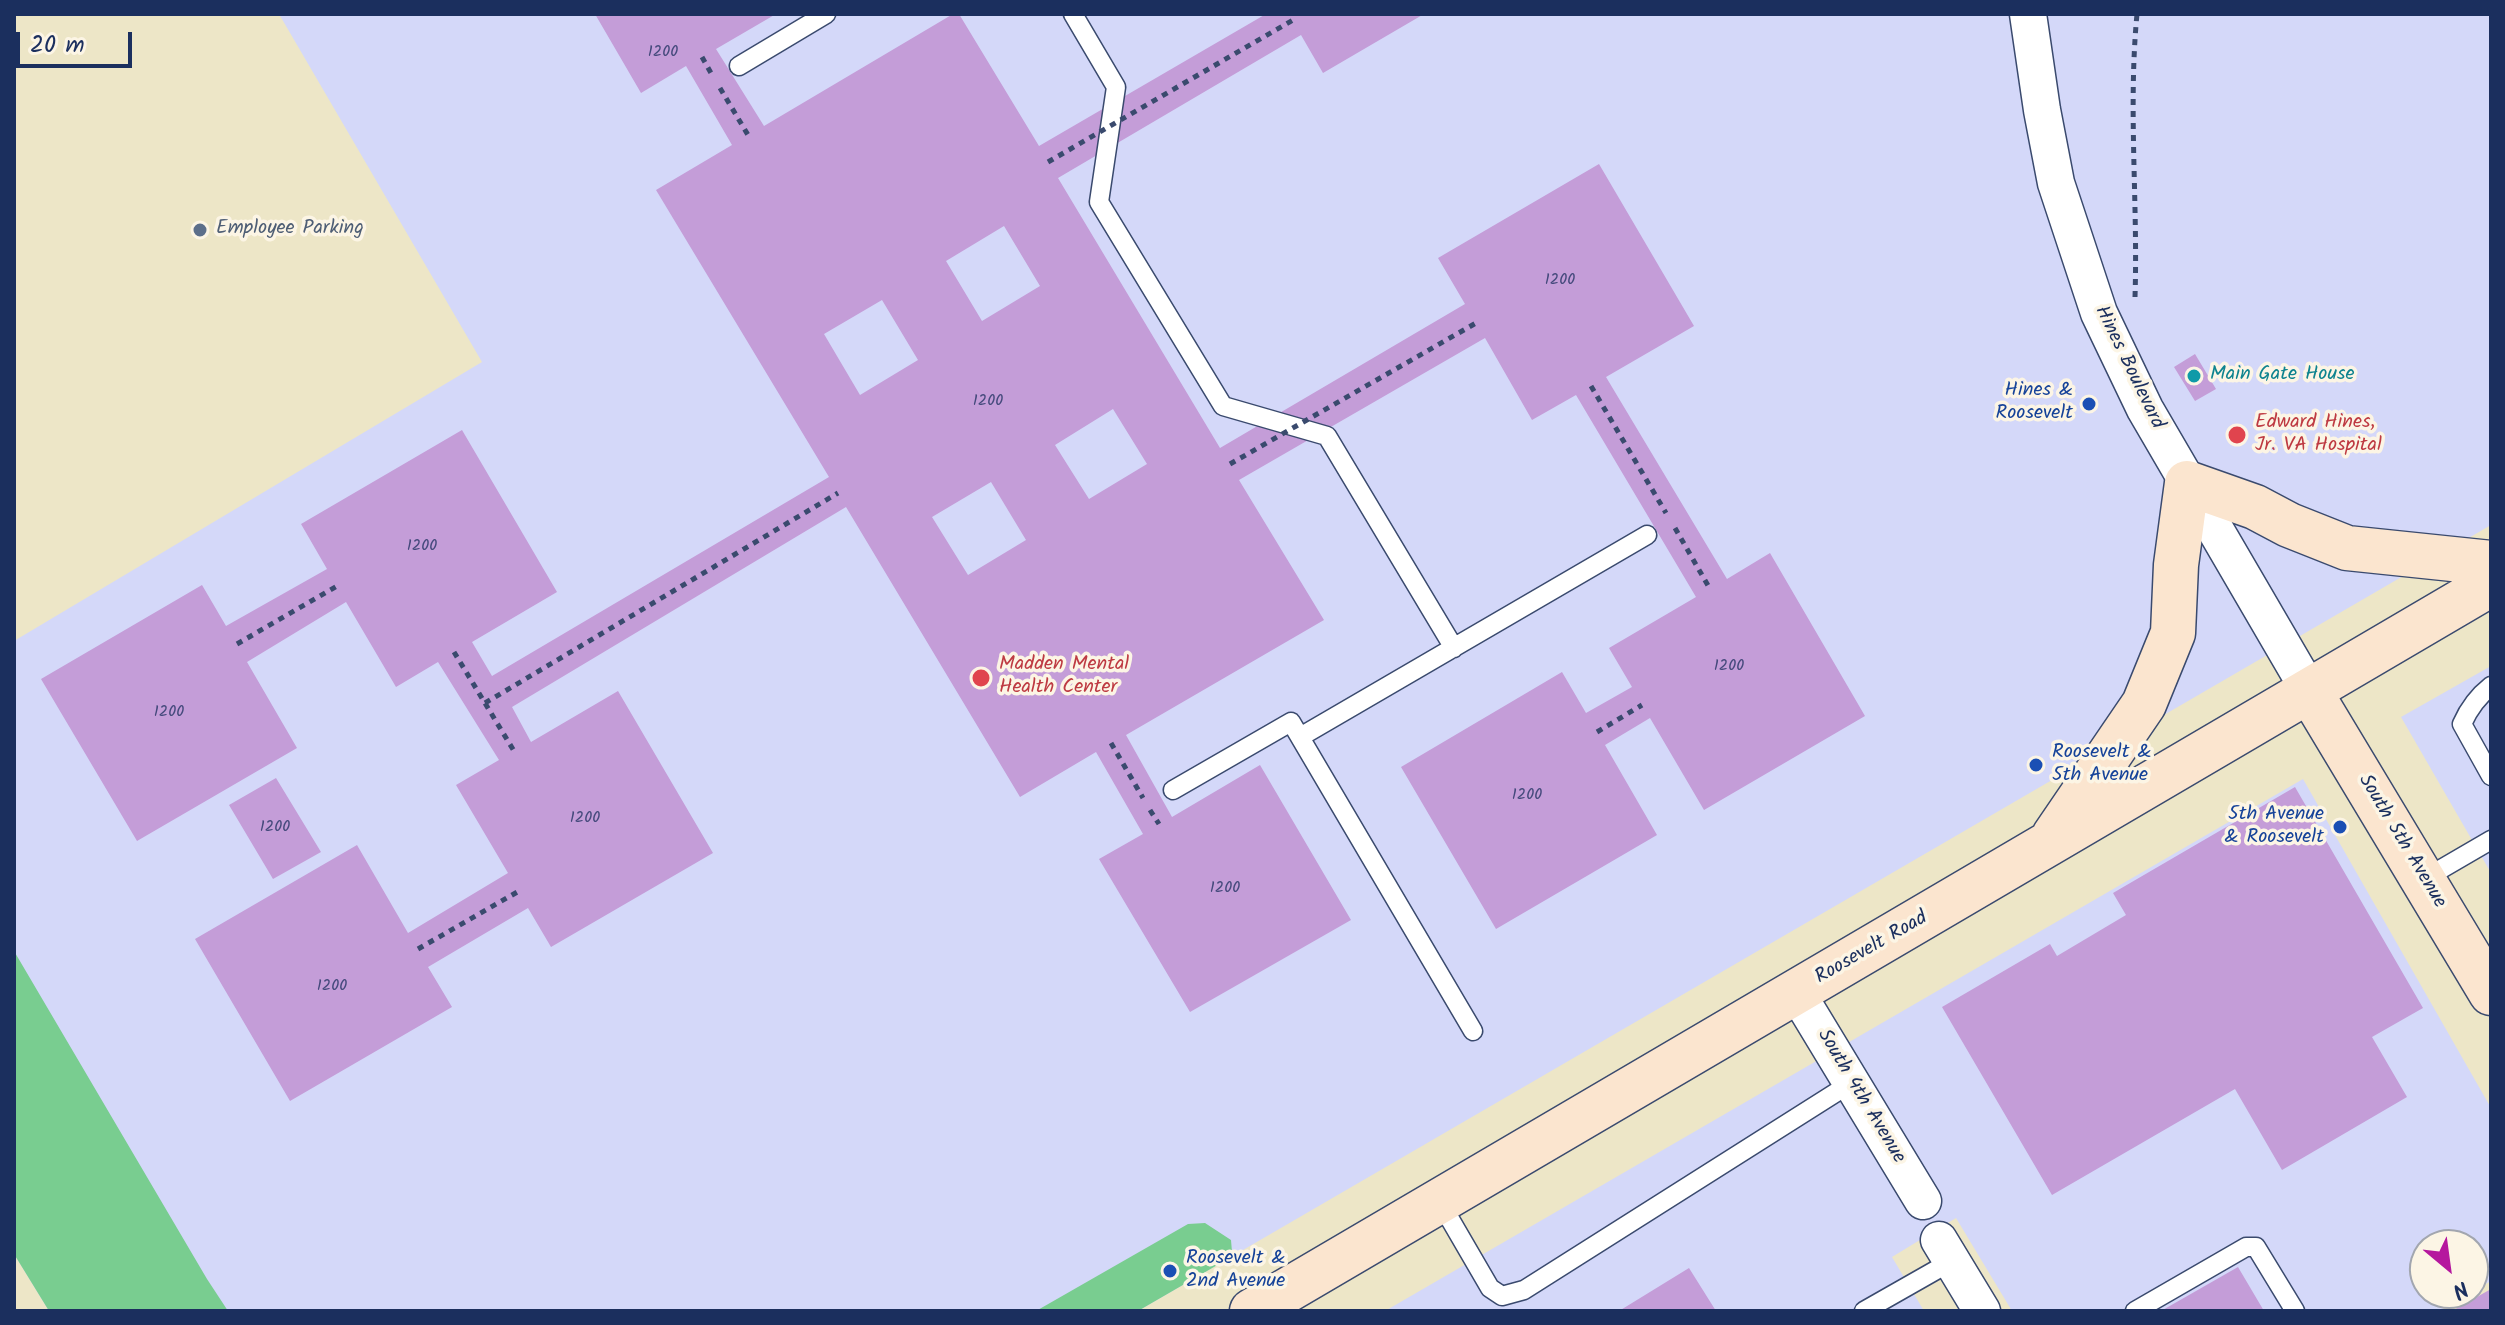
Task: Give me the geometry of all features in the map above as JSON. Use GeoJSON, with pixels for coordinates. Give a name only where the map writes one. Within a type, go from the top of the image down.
{"type":"FeatureCollection","features":[{"type":"Feature","properties":{"kind":"main road"},"geometry":{"type":"LineString","coordinates":[[2047,847],[2144,704],[2173,633],[2176,565],[2187,483],[2255,507],[2289,525],[2347,548],[2491,563]]}},
{"type":"Feature","properties":{"kind":"main road","name":"Roosevelt Road"},"geometry":{"type":"LineString","coordinates":[[1276,1305],[1440,1202],[2491,584]]}},
{"type":"Feature","properties":{"kind":"main road","name":"South 5th Avenue"},"geometry":{"type":"LineString","coordinates":[[2310,692],[2491,993]]}},
{"type":"Feature","properties":{"kind":"street","name":"Hines Boulevard"},"geometry":{"type":"LineString","coordinates":[[2028,14],[2056,183],[2099,313],[2145,409],[2310,692]]}},
{"type":"Feature","properties":{"kind":"street","name":"South 4th Avenue"},"geometry":{"type":"LineString","coordinates":[[1797,993],[1923,1201]]}},
{"type":"Feature","properties":{"kind":"street"},"geometry":{"type":"LineString","coordinates":[[1946,1250],[1982,1311]]}},
{"type":"Feature","properties":{"kind":"lane"},"geometry":{"type":"LineString","coordinates":[[739,66],[826,14]]}},
{"type":"Feature","properties":{"kind":"lane"},"geometry":{"type":"LineString","coordinates":[[1073,14],[1116,87],[1099,202],[1223,406],[1327,436],[1454,648]]}},
{"type":"Feature","properties":{"kind":"lane"},"geometry":{"type":"LineString","coordinates":[[1300,737],[1647,535]]}},
{"type":"Feature","properties":{"kind":"lane"},"geometry":{"type":"LineString","coordinates":[[2491,686],[2479,695],[2462,724],[2491,776]]}},
{"type":"Feature","properties":{"kind":"lane"},"geometry":{"type":"LineString","coordinates":[[1173,790],[1291,722],[1473,1031]]}},
{"type":"Feature","properties":{"kind":"lane"},"geometry":{"type":"LineString","coordinates":[[2424,879],[2491,840]]}},
{"type":"Feature","properties":{"kind":"lane"},"geometry":{"type":"LineString","coordinates":[[1440,1202],[1490,1288],[1502,1296],[1524,1290],[1851,1083]]}},
{"type":"Feature","properties":{"kind":"lane"},"geometry":{"type":"LineString","coordinates":[[2135,1311],[2246,1247],[2256,1247],[2295,1311]]}},
{"type":"Feature","properties":{"kind":"lane"},"geometry":{"type":"LineString","coordinates":[[1864,1311],[1946,1250]]}},
{"type":"Feature","properties":{"kind":"path"},"geometry":{"type":"LineString","coordinates":[[2135,299],[2137,235],[2132,67],[2137,14]]}},
{"type":"Feature","properties":{"kind":"path"},"geometry":{"type":"LineString","coordinates":[[1048,162],[1293,20]]}},
{"type":"Feature","properties":{"kind":"path"},"geometry":{"type":"LineString","coordinates":[[702,57],[748,135]]}},
{"type":"Feature","properties":{"kind":"path"},"geometry":{"type":"LineString","coordinates":[[1230,464],[1476,323]]}},
{"type":"Feature","properties":{"kind":"path"},"geometry":{"type":"LineString","coordinates":[[1591,386],[1710,589]]}},
{"type":"Feature","properties":{"kind":"path"},"geometry":{"type":"LineString","coordinates":[[485,703],[838,493]]}},
{"type":"Feature","properties":{"kind":"path"},"geometry":{"type":"LineString","coordinates":[[237,644],[337,586]]}},
{"type":"Feature","properties":{"kind":"path"},"geometry":{"type":"LineString","coordinates":[[454,652],[514,751]]}},
{"type":"Feature","properties":{"kind":"path"},"geometry":{"type":"LineString","coordinates":[[1597,732],[1642,705]]}},
{"type":"Feature","properties":{"kind":"path"},"geometry":{"type":"LineString","coordinates":[[1111,743],[1159,824]]}},
{"type":"Feature","properties":{"kind":"path"},"geometry":{"type":"LineString","coordinates":[[418,949],[519,891]]}},
{"type":"Feature","properties":{"kind":"shaded area","name":"Madden Mental Health Center"},"geometry":{"type":"Polygon","coordinates":[[[279,14],[2491,14],[2491,525],[1138,1311],[49,1311],[14,1254],[14,641],[482,362],[279,14]]]}},
{"type":"Feature","properties":{"kind":"shaded area"},"geometry":{"type":"Polygon","coordinates":[[[2491,666],[2491,873],[2401,717],[2491,666]]]}},
{"type":"Feature","properties":{"kind":"shaded area"},"geometry":{"type":"Polygon","coordinates":[[[2303,779],[2491,1108],[2491,1281],[2489,1229],[2409,1229],[2409,1309],[2442,1309],[2439,1311],[2012,1311],[1956,1218],[1892,1257],[1924,1311],[1385,1311],[2303,779]]]}},
{"type":"Feature","properties":{"kind":"green space"},"geometry":{"type":"Polygon","coordinates":[[[14,951],[228,1311],[49,1311],[14,1254],[14,951]]]}},
{"type":"Feature","properties":{"kind":"green space"},"geometry":{"type":"Polygon","coordinates":[[[1205,1223],[1231,1240],[1232,1252],[1226,1260],[1138,1311],[1036,1311],[1188,1224],[1205,1223]]]}},
{"type":"Feature","properties":{"kind":"building"},"geometry":{"type":"Polygon","coordinates":[[[595,14],[776,14],[716,49],[764,126],[953,14],[959,14],[1039,146],[1266,14],[1424,14],[1323,73],[1301,35],[1058,178],[1220,448],[1465,304],[1438,258],[1599,164],[1694,326],[1606,377],[1727,579],[1770,553],[1865,716],[1704,810],[1650,718],[1605,745],[1657,835],[1496,929],[1401,767],[1562,672],[1586,713],[1632,687],[1609,648],[1696,597],[1576,395],[1532,420],[1485,338],[1239,480],[1324,620],[1126,735],[1172,817],[1260,765],[1351,920],[1190,1012],[1099,859],[1143,834],[1096,752],[1020,797],[846,507],[512,707],[531,742],[618,691],[713,853],[551,947],[528,908],[428,967],[452,1007],[290,1101],[195,939],[357,845],[408,933],[508,873],[456,785],[499,760],[438,662],[396,687],[346,602],[247,662],[297,748],[137,841],[41,679],[202,585],[226,626],[327,569],[301,524],[462,430],[557,592],[472,642],[492,676],[829,477],[656,190],[732,145],[686,66],[641,93],[595,14]],[[1004,226],[946,261],[982,321],[1040,286],[1004,226]],[[882,300],[824,334],[860,395],[918,360],[882,300]],[[1113,409],[1055,445],[1089,499],[1147,464],[1113,409]],[[991,482],[932,517],[968,575],[1026,540],[991,482]]]}},
{"type":"Feature","properties":{"kind":"building","name":"Main Gate House"},"geometry":{"type":"Polygon","coordinates":[[[2195,354],[2216,389],[2195,401],[2174,367],[2195,354]]]}},
{"type":"Feature","properties":{"kind":"building"},"geometry":{"type":"Polygon","coordinates":[[[276,778],[321,852],[273,879],[229,805],[276,778]]]}},
{"type":"Feature","properties":{"kind":"building"},"geometry":{"type":"Polygon","coordinates":[[[2295,787],[2423,1008],[2372,1037],[2407,1097],[2282,1170],[2235,1089],[2052,1195],[1942,1007],[2050,944],[2057,956],[2126,915],[2113,893],[2295,787]]]}},
{"type":"Feature","properties":{"kind":"building"},"geometry":{"type":"Polygon","coordinates":[[[2238,1267],[2264,1311],[2161,1311],[2238,1267]]]}},
{"type":"Feature","properties":{"kind":"building"},"geometry":{"type":"Polygon","coordinates":[[[1689,1268],[1716,1311],[1619,1311],[1689,1268]]]}},
{"type":"Feature","properties":{"kind":"building"},"geometry":{"type":"Polygon","coordinates":[[[2489,1290],[2491,1311],[2452,1311],[2489,1309],[2489,1290]]]}},
{"type":"Feature","properties":{"kind":"place","name":"Employee Parking"},"geometry":{"type":"Point","coordinates":[200,230]}},
{"type":"Feature","properties":{"kind":"place","name":"Main Gate House"},"geometry":{"type":"Point","coordinates":[2194,376]}},
{"type":"Feature","properties":{"kind":"place","name":"Hines & Roosevelt"},"geometry":{"type":"Point","coordinates":[2089,404]}},
{"type":"Feature","properties":{"kind":"place","name":"Edward Hines, Jr. VA Hospital"},"geometry":{"type":"Point","coordinates":[2237,435]}},
{"type":"Feature","properties":{"kind":"place","name":"Madden Mental Health Center"},"geometry":{"type":"Point","coordinates":[981,678]}},
{"type":"Feature","properties":{"kind":"place","name":"Roosevelt & 5th Avenue"},"geometry":{"type":"Point","coordinates":[2036,765]}},
{"type":"Feature","properties":{"kind":"place","name":"5th Avenue & Roosevelt"},"geometry":{"type":"Point","coordinates":[2340,827]}},
{"type":"Feature","properties":{"kind":"place","name":"Roosevelt & 2nd Avenue"},"geometry":{"type":"Point","coordinates":[1170,1271]}}]}
